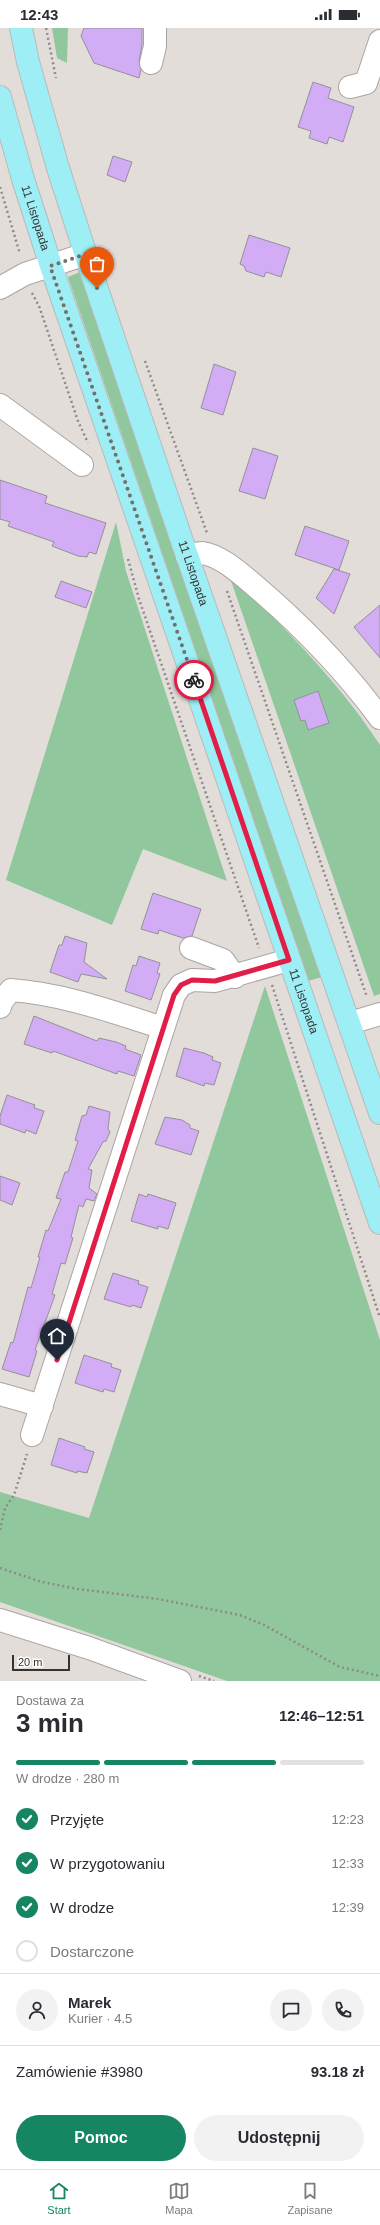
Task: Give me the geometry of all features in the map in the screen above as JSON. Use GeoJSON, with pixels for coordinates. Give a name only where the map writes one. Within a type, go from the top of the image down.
{"type":"FeatureCollection","features":[{"type":"Feature","properties":{"kind":"main road","name":"11 Listopada"},"geometry":{"type":"LineString","coordinates":[[21,28],[28,62],[58,168],[86,254],[187,556],[380,1113]]}},
{"type":"Feature","properties":{"kind":"main road","name":"11 Listopada"},"geometry":{"type":"LineString","coordinates":[[0,97],[23,179],[50,266],[380,1223]]}},
{"type":"Feature","properties":{"kind":"street"},"geometry":{"type":"LineString","coordinates":[[150,63],[155,46],[155,28]]}},
{"type":"Feature","properties":{"kind":"street"},"geometry":{"type":"LineString","coordinates":[[350,87],[366,82],[380,41]]}},
{"type":"Feature","properties":{"kind":"street"},"geometry":{"type":"LineString","coordinates":[[0,288],[25,274],[86,254]]}},
{"type":"Feature","properties":{"kind":"street"},"geometry":{"type":"LineString","coordinates":[[0,404],[87,457]]}},
{"type":"Feature","properties":{"kind":"street"},"geometry":{"type":"LineString","coordinates":[[187,556],[203,553],[232,566],[319,643],[359,690],[380,718]]}},
{"type":"Feature","properties":{"kind":"street"},"geometry":{"type":"LineString","coordinates":[[190,948],[223,960],[235,977]]}},
{"type":"Feature","properties":{"kind":"street"},"geometry":{"type":"LineString","coordinates":[[32,1435],[174,995],[181,985],[192,980],[215,981],[235,977],[289,960]]}},
{"type":"Feature","properties":{"kind":"street"},"geometry":{"type":"LineString","coordinates":[[0,1007],[2,1001],[11,990],[30,992],[75,1000],[163,1028]]}},
{"type":"Feature","properties":{"kind":"street"},"geometry":{"type":"LineString","coordinates":[[350,1023],[380,1014]]}},
{"type":"Feature","properties":{"kind":"street"},"geometry":{"type":"LineString","coordinates":[[0,1394],[42,1406]]}},
{"type":"Feature","properties":{"kind":"street"},"geometry":{"type":"LineString","coordinates":[[0,1620],[89,1648],[180,1681]]}},
{"type":"Feature","properties":{"kind":"path"},"geometry":{"type":"LineString","coordinates":[[0,187],[25,274],[39,306],[78,421],[87,457]]}},
{"type":"Feature","properties":{"kind":"path"},"geometry":{"type":"LineString","coordinates":[[126,552],[139,599],[266,967],[380,1318]]}},
{"type":"Feature","properties":{"kind":"path"},"geometry":{"type":"LineString","coordinates":[[0,1530],[5,1508],[14,1495],[32,1435]]}},
{"type":"Feature","properties":{"kind":"path"},"geometry":{"type":"LineString","coordinates":[[0,1568],[42,1582],[78,1589],[165,1600],[240,1615],[264,1625],[340,1667],[380,1676]]}},
{"type":"Feature","properties":{"kind":"green space"},"geometry":{"type":"Polygon","coordinates":[[[52,28],[68,28],[67,63],[57,58],[52,28]]]}},
{"type":"Feature","properties":{"kind":"green space"},"geometry":{"type":"Polygon","coordinates":[[[80,272],[322,977],[308,981],[68,277],[80,272]]]}},
{"type":"Feature","properties":{"kind":"green space"},"geometry":{"type":"Polygon","coordinates":[[[116,522],[126,571],[227,881],[143,849],[112,925],[6,880],[116,522]]]}},
{"type":"Feature","properties":{"kind":"green space"},"geometry":{"type":"Polygon","coordinates":[[[228,572],[328,676],[364,721],[380,745],[380,994],[374,996],[228,572]]]}},
{"type":"Feature","properties":{"kind":"green space"},"geometry":{"type":"Polygon","coordinates":[[[265,986],[380,1340],[380,1681],[227,1681],[0,1602],[0,1492],[89,1518],[265,986]]]}},
{"type":"Feature","properties":{"kind":"building"},"geometry":{"type":"Polygon","coordinates":[[[84,28],[142,28],[142,45],[139,61],[141,70],[139,78],[94,63],[81,36],[84,28]]]}},
{"type":"Feature","properties":{"kind":"building"},"geometry":{"type":"Polygon","coordinates":[[[313,82],[331,88],[328,98],[354,107],[343,142],[329,137],[327,144],[309,138],[311,131],[298,127],[313,82]]]}},
{"type":"Feature","properties":{"kind":"building"},"geometry":{"type":"Polygon","coordinates":[[[113,156],[132,162],[125,182],[107,175],[113,156]]]}},
{"type":"Feature","properties":{"kind":"building"},"geometry":{"type":"Polygon","coordinates":[[[249,235],[290,248],[281,277],[266,272],[264,277],[246,271],[244,266],[240,264],[249,235]]]}},
{"type":"Feature","properties":{"kind":"building"},"geometry":{"type":"Polygon","coordinates":[[[214,364],[236,372],[223,415],[201,408],[214,364]]]}},
{"type":"Feature","properties":{"kind":"building"},"geometry":{"type":"Polygon","coordinates":[[[253,448],[278,456],[265,499],[239,491],[253,448]]]}},
{"type":"Feature","properties":{"kind":"building"},"geometry":{"type":"Polygon","coordinates":[[[0,480],[47,496],[45,503],[106,523],[96,554],[89,552],[87,557],[78,556],[52,546],[54,542],[8,526],[10,522],[0,519],[0,480]]]}},
{"type":"Feature","properties":{"kind":"building"},"geometry":{"type":"Polygon","coordinates":[[[305,526],[349,541],[339,570],[295,555],[305,526]]]}},
{"type":"Feature","properties":{"kind":"building"},"geometry":{"type":"Polygon","coordinates":[[[334,569],[350,574],[334,614],[316,598],[334,569]]]}},
{"type":"Feature","properties":{"kind":"building"},"geometry":{"type":"Polygon","coordinates":[[[61,581],[92,592],[86,608],[55,597],[61,581]]]}},
{"type":"Feature","properties":{"kind":"building"},"geometry":{"type":"Polygon","coordinates":[[[380,605],[380,658],[354,627],[380,605]]]}},
{"type":"Feature","properties":{"kind":"building"},"geometry":{"type":"Polygon","coordinates":[[[318,691],[329,723],[308,730],[305,720],[301,721],[294,700],[318,691]]]}},
{"type":"Feature","properties":{"kind":"building"},"geometry":{"type":"Polygon","coordinates":[[[153,893],[201,909],[192,936],[183,938],[159,930],[158,934],[141,929],[153,893]]]}},
{"type":"Feature","properties":{"kind":"building"},"geometry":{"type":"Polygon","coordinates":[[[65,936],[87,943],[84,962],[107,979],[81,974],[78,982],[50,972],[59,945],[62,945],[65,936]]]}},
{"type":"Feature","properties":{"kind":"building"},"geometry":{"type":"Polygon","coordinates":[[[139,956],[160,963],[157,973],[160,974],[151,1000],[125,991],[133,965],[136,966],[139,956]]]}},
{"type":"Feature","properties":{"kind":"building"},"geometry":{"type":"Polygon","coordinates":[[[34,1016],[97,1041],[99,1038],[116,1042],[126,1046],[125,1049],[141,1055],[134,1076],[118,1071],[117,1074],[53,1051],[52,1053],[24,1044],[34,1016]]]}},
{"type":"Feature","properties":{"kind":"building"},"geometry":{"type":"Polygon","coordinates":[[[184,1048],[204,1053],[213,1057],[212,1060],[221,1063],[214,1085],[205,1083],[204,1086],[176,1076],[184,1048]]]}},
{"type":"Feature","properties":{"kind":"building"},"geometry":{"type":"Polygon","coordinates":[[[7,1095],[35,1105],[34,1108],[44,1111],[36,1134],[26,1130],[25,1133],[0,1124],[0,1116],[7,1095]]]}},
{"type":"Feature","properties":{"kind":"building"},"geometry":{"type":"Polygon","coordinates":[[[89,1106],[110,1112],[108,1129],[110,1132],[88,1169],[92,1170],[89,1188],[97,1194],[94,1201],[86,1199],[83,1207],[79,1205],[71,1237],[73,1238],[65,1264],[61,1263],[52,1294],[55,1295],[35,1350],[37,1351],[29,1377],[2,1369],[11,1342],[13,1343],[28,1287],[31,1288],[46,1230],[48,1231],[61,1199],[56,1198],[65,1172],[68,1172],[78,1141],[75,1140],[82,1116],[86,1115],[89,1106]]]}},
{"type":"Feature","properties":{"kind":"building"},"geometry":{"type":"Polygon","coordinates":[[[165,1117],[182,1120],[190,1125],[190,1128],[199,1131],[191,1155],[155,1144],[165,1117]]]}},
{"type":"Feature","properties":{"kind":"building"},"geometry":{"type":"Polygon","coordinates":[[[0,1176],[20,1183],[12,1205],[0,1200],[0,1176]]]}},
{"type":"Feature","properties":{"kind":"building"},"geometry":{"type":"Polygon","coordinates":[[[139,1194],[147,1197],[148,1194],[176,1203],[168,1229],[158,1226],[158,1229],[131,1221],[139,1194]]]}},
{"type":"Feature","properties":{"kind":"building"},"geometry":{"type":"Polygon","coordinates":[[[113,1273],[139,1281],[138,1284],[148,1287],[141,1308],[132,1305],[131,1307],[104,1299],[113,1273]]]}},
{"type":"Feature","properties":{"kind":"building"},"geometry":{"type":"Polygon","coordinates":[[[84,1355],[112,1364],[111,1367],[121,1370],[114,1392],[104,1389],[103,1392],[75,1383],[84,1355]]]}},
{"type":"Feature","properties":{"kind":"building"},"geometry":{"type":"Polygon","coordinates":[[[59,1438],[85,1447],[84,1449],[94,1452],[87,1473],[77,1471],[77,1473],[51,1465],[59,1438]]]}},
{"type":"Feature","properties":{"kind":"way so far"},"geometry":{"type":"LineString","coordinates":[[97,288],[86,254],[50,266],[194,680]]}},
{"type":"Feature","properties":{"kind":"route"},"geometry":{"type":"LineString","coordinates":[[57,1360],[174,995],[181,985],[192,980],[215,981],[235,977],[289,960],[194,680]]}}]}
